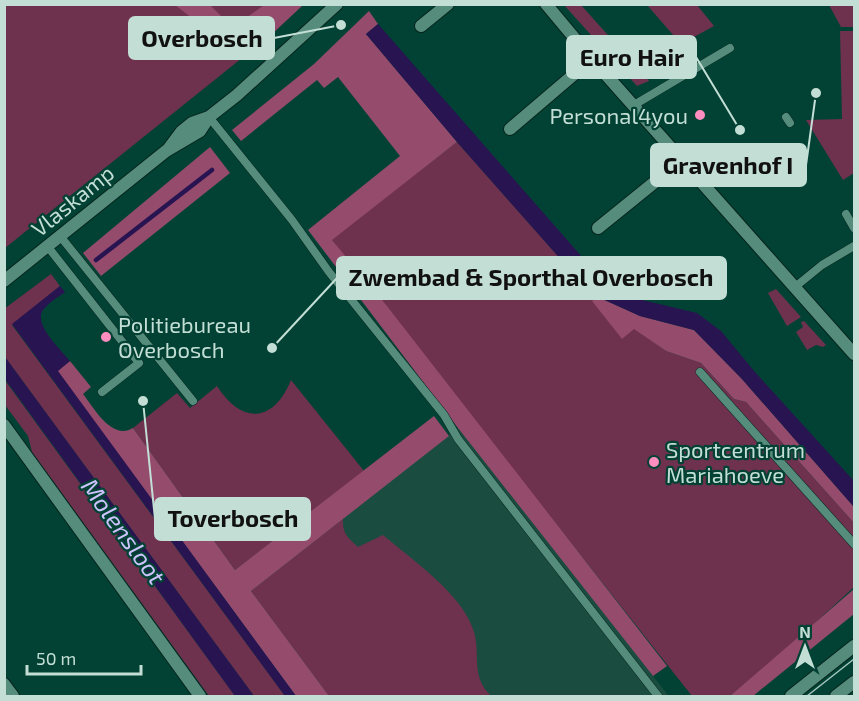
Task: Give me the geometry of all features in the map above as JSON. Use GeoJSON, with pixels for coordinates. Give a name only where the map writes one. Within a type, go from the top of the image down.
{"type":"FeatureCollection","features":[{"type":"Feature","properties":{"kind":"street","name":"Vlaskamp"},"geometry":{"type":"LineString","coordinates":[[4,281],[166,151],[180,132],[192,123],[209,117],[278,60],[338,4]]}},
{"type":"Feature","properties":{"kind":"street"},"geometry":{"type":"LineString","coordinates":[[422,26],[448,4]]}},
{"type":"Feature","properties":{"kind":"street"},"geometry":{"type":"LineString","coordinates":[[546,4],[855,354]]}},
{"type":"Feature","properties":{"kind":"street"},"geometry":{"type":"LineString","coordinates":[[510,129],[592,58]]}},
{"type":"Feature","properties":{"kind":"street"},"geometry":{"type":"LineString","coordinates":[[598,228],[682,160]]}},
{"type":"Feature","properties":{"kind":"street"},"geometry":{"type":"LineString","coordinates":[[4,425],[200,696]]}},
{"type":"Feature","properties":{"kind":"street"},"geometry":{"type":"LineString","coordinates":[[791,696],[855,646]]}},
{"type":"Feature","properties":{"kind":"street"},"geometry":{"type":"LineString","coordinates":[[836,696],[855,682]]}},
{"type":"Feature","properties":{"kind":"street"},"geometry":{"type":"LineString","coordinates":[[4,684],[13,696]]}},
{"type":"Feature","properties":{"kind":"lane"},"geometry":{"type":"LineString","coordinates":[[634,105],[730,48]]}},
{"type":"Feature","properties":{"kind":"lane"},"geometry":{"type":"LineString","coordinates":[[209,117],[444,415],[458,439],[658,696]]}},
{"type":"Feature","properties":{"kind":"lane"},"geometry":{"type":"LineString","coordinates":[[846,214],[854,226]]}},
{"type":"Feature","properties":{"kind":"lane"},"geometry":{"type":"LineString","coordinates":[[60,236],[193,401]]}},
{"type":"Feature","properties":{"kind":"lane"},"geometry":{"type":"LineString","coordinates":[[795,287],[822,265],[855,246]]}},
{"type":"Feature","properties":{"kind":"lane"},"geometry":{"type":"LineString","coordinates":[[48,247],[140,363],[102,392]]}},
{"type":"Feature","properties":{"kind":"lane"},"geometry":{"type":"LineString","coordinates":[[700,372],[855,544]]}},
{"type":"Feature","properties":{"kind":"shaded area"},"geometry":{"type":"Polygon","coordinates":[[[4,5],[303,5],[273,33],[5,248],[4,5]]]}},
{"type":"Feature","properties":{"kind":"shaded area"},"geometry":{"type":"Polygon","coordinates":[[[175,5],[210,5],[224,19],[210,32],[175,5]]]}},
{"type":"Feature","properties":{"kind":"shaded area"},"geometry":{"type":"Polygon","coordinates":[[[264,5],[303,5],[273,33],[237,60],[218,41],[264,5]]]}},
{"type":"Feature","properties":{"kind":"shaded area"},"geometry":{"type":"Polygon","coordinates":[[[564,5],[581,5],[649,81],[637,86],[564,5]]]}},
{"type":"Feature","properties":{"kind":"shaded area"},"geometry":{"type":"Polygon","coordinates":[[[647,5],[697,5],[714,26],[681,44],[647,5]]]}},
{"type":"Feature","properties":{"kind":"shaded area"},"geometry":{"type":"Polygon","coordinates":[[[829,5],[854,5],[854,27],[841,27],[829,5]]]}},
{"type":"Feature","properties":{"kind":"shaded area"},"geometry":{"type":"Polygon","coordinates":[[[369,11],[378,24],[366,34],[457,142],[332,240],[387,306],[667,666],[653,676],[458,428],[308,230],[400,156],[338,77],[324,88],[317,80],[241,141],[232,130],[314,64],[369,11]]]}},
{"type":"Feature","properties":{"kind":"shaded area"},"geometry":{"type":"Polygon","coordinates":[[[840,31],[854,31],[854,173],[843,180],[806,120],[842,119],[840,31]]]}},
{"type":"Feature","properties":{"kind":"shaded area","name":"Sportcentrum Mariahoeve"},"geometry":{"type":"Polygon","coordinates":[[[457,142],[572,272],[598,297],[593,301],[622,338],[634,328],[666,351],[701,363],[734,399],[746,402],[854,523],[854,587],[790,646],[730,696],[692,696],[331,239],[457,142]]]}},
{"type":"Feature","properties":{"kind":"shaded area"},"geometry":{"type":"Polygon","coordinates":[[[210,147],[230,173],[101,276],[83,253],[210,147]]]}},
{"type":"Feature","properties":{"kind":"shaded area"},"geometry":{"type":"Polygon","coordinates":[[[51,274],[60,286],[12,325],[285,696],[254,696],[5,357],[4,309],[51,274]]]}},
{"type":"Feature","properties":{"kind":"shaded area"},"geometry":{"type":"Polygon","coordinates":[[[776,289],[801,317],[787,326],[768,293],[776,289]]]}},
{"type":"Feature","properties":{"kind":"shaded area"},"geometry":{"type":"Polygon","coordinates":[[[598,297],[640,316],[694,330],[742,379],[854,507],[854,523],[746,402],[734,399],[701,363],[666,351],[634,329],[622,339],[592,301],[598,297]]]}},
{"type":"Feature","properties":{"kind":"shaded area"},"geometry":{"type":"Polygon","coordinates":[[[804,321],[826,345],[823,347],[816,345],[807,350],[796,332],[803,327],[801,322],[804,321]]]}},
{"type":"Feature","properties":{"kind":"shaded area"},"geometry":{"type":"Polygon","coordinates":[[[70,361],[91,387],[83,394],[98,414],[111,427],[118,430],[125,431],[133,428],[235,570],[434,416],[449,436],[251,591],[329,696],[296,696],[57,371],[70,361]]]}},
{"type":"Feature","properties":{"kind":"shaded area"},"geometry":{"type":"Polygon","coordinates":[[[4,379],[235,696],[209,696],[32,452],[28,436],[5,405],[4,379]]]}},
{"type":"Feature","properties":{"kind":"shaded area"},"geometry":{"type":"Polygon","coordinates":[[[291,380],[364,471],[235,570],[133,428],[177,393],[190,408],[217,386],[236,407],[256,414],[266,411],[275,405],[284,394],[291,380]]]}},
{"type":"Feature","properties":{"kind":"shaded area"},"geometry":{"type":"Polygon","coordinates":[[[458,428],[668,695],[329,696],[251,591],[458,428]]]}},
{"type":"Feature","properties":{"kind":"shaded area"},"geometry":{"type":"Polygon","coordinates":[[[343,519],[346,535],[358,547],[383,535],[422,567],[459,604],[474,632],[480,681],[491,696],[329,696],[251,591],[343,519]]]}},
{"type":"Feature","properties":{"kind":"shaded area"},"geometry":{"type":"Polygon","coordinates":[[[854,589],[854,614],[753,696],[730,696],[854,589]]]}},
{"type":"Feature","properties":{"kind":"water"},"geometry":{"type":"Polygon","coordinates":[[[378,24],[611,290],[621,295],[697,313],[721,331],[854,481],[854,507],[742,379],[694,330],[640,316],[598,297],[572,272],[457,142],[366,34],[378,24]]]}},
{"type":"Feature","properties":{"kind":"water"},"geometry":{"type":"Polygon","coordinates":[[[60,286],[65,292],[43,310],[41,316],[49,337],[70,361],[58,371],[296,696],[285,696],[12,324],[60,286]]]}},
{"type":"Feature","properties":{"kind":"water","name":"Molensloot"},"geometry":{"type":"Polygon","coordinates":[[[4,357],[254,696],[235,696],[5,379],[4,357]]]}},
{"type":"Feature","properties":{"kind":"waterway"},"geometry":{"type":"LineString","coordinates":[[96,260],[212,170]]}},
{"type":"Feature","properties":{"kind":"tram line"},"geometry":{"type":"LineString","coordinates":[[807,696],[854,659]]}},
{"type":"Feature","properties":{"kind":"place","name":"Overbosch"},"geometry":{"type":"Point","coordinates":[341,25]}},
{"type":"Feature","properties":{"kind":"place","name":"Gravenhof I"},"geometry":{"type":"Point","coordinates":[816,93]}},
{"type":"Feature","properties":{"kind":"place","name":"Personal4you"},"geometry":{"type":"Point","coordinates":[700,115]}},
{"type":"Feature","properties":{"kind":"place","name":"Euro Hair"},"geometry":{"type":"Point","coordinates":[740,130]}},
{"type":"Feature","properties":{"kind":"place","name":"Politiebureau Overbosch"},"geometry":{"type":"Point","coordinates":[106,337]}},
{"type":"Feature","properties":{"kind":"place","name":"Zwembad & Sporthal Overbosch"},"geometry":{"type":"Point","coordinates":[272,348]}},
{"type":"Feature","properties":{"kind":"place","name":"Toverbosch"},"geometry":{"type":"Point","coordinates":[143,401]}},
{"type":"Feature","properties":{"kind":"place","name":"Sportcentrum Mariahoeve"},"geometry":{"type":"Point","coordinates":[654,462]}}]}
